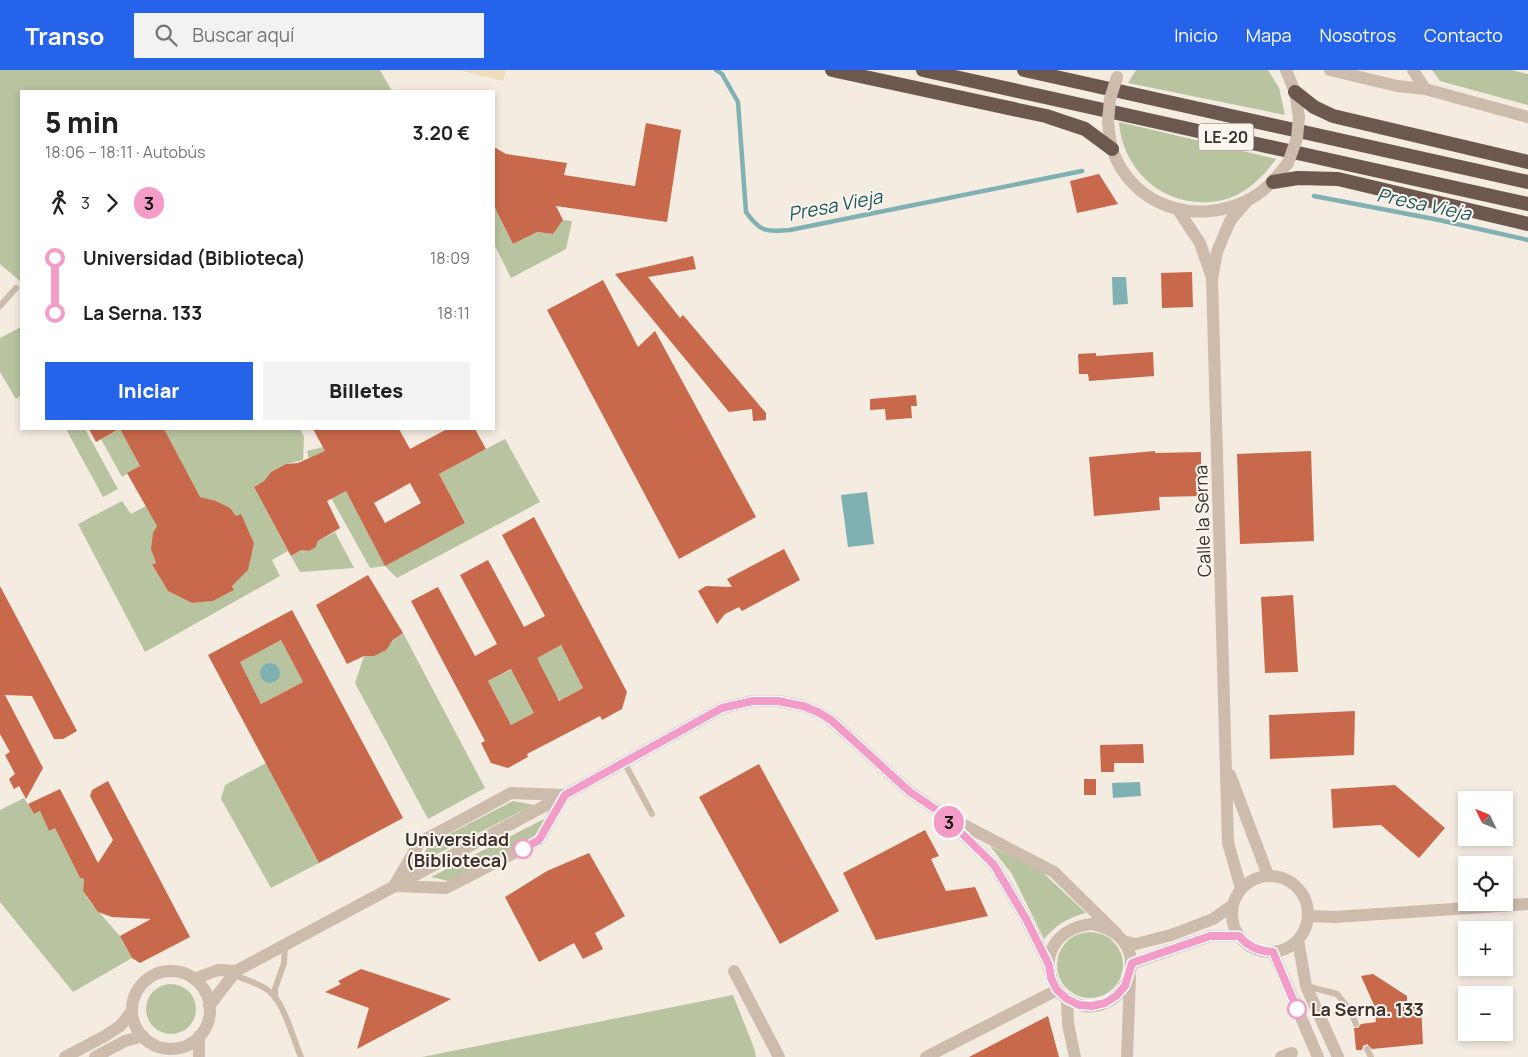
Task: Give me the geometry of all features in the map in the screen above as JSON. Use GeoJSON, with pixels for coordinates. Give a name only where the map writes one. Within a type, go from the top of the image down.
{"type":"FeatureCollection","features":[{"type":"Feature","properties":{"kind":"highway"},"geometry":{"type":"LineString","coordinates":[[832,70],[1062,120],[1085,129],[1112,148]]}},
{"type":"Feature","properties":{"kind":"highway","name":"LE-20"},"geometry":{"type":"LineString","coordinates":[[924,70],[1528,204]]}},
{"type":"Feature","properties":{"kind":"highway","name":"LE-20"},"geometry":{"type":"LineString","coordinates":[[1024,70],[1528,182]]}},
{"type":"Feature","properties":{"kind":"highway"},"geometry":{"type":"LineString","coordinates":[[1295,92],[1314,107],[1333,116],[1528,162]]}},
{"type":"Feature","properties":{"kind":"highway"},"geometry":{"type":"LineString","coordinates":[[1273,182],[1298,178],[1338,179],[1528,224]]}},
{"type":"Feature","properties":{"kind":"street"},"geometry":{"type":"LineString","coordinates":[[1120,73],[1110,99],[1108,122],[1112,148],[1127,176],[1149,198],[1178,210],[1202,213],[1226,209],[1247,201],[1273,182],[1288,163],[1297,138],[1299,117],[1295,92],[1286,70]]}},
{"type":"Feature","properties":{"kind":"street"},"geometry":{"type":"LineString","coordinates":[[1330,70],[1397,86],[1425,89],[1528,117]]}},
{"type":"Feature","properties":{"kind":"street"},"geometry":{"type":"LineString","coordinates":[[1397,86],[1406,70]]}},
{"type":"Feature","properties":{"kind":"street"},"geometry":{"type":"LineString","coordinates":[[1413,70],[1425,89]]}},
{"type":"Feature","properties":{"kind":"street","name":"Calle la Serna"},"geometry":{"type":"LineString","coordinates":[[1241,888],[1228,842],[1212,278],[1217,252],[1230,221],[1247,201]]}},
{"type":"Feature","properties":{"kind":"street","name":"Calle la Serna"},"geometry":{"type":"LineString","coordinates":[[1178,210],[1200,243],[1212,278]]}},
{"type":"Feature","properties":{"kind":"street"},"geometry":{"type":"LineString","coordinates":[[209,1006],[235,973],[722,708],[753,701],[778,701],[803,706],[831,720],[910,792],[941,813],[1054,872],[1120,937],[1130,951],[1131,968],[1127,1057]]}},
{"type":"Feature","properties":{"kind":"street","name":"Calle la Serna"},"geometry":{"type":"LineString","coordinates":[[1226,764],[1268,875]]}},
{"type":"Feature","properties":{"kind":"street"},"geometry":{"type":"LineString","coordinates":[[394,886],[420,842],[467,816],[511,793],[565,795]]}},
{"type":"Feature","properties":{"kind":"street"},"geometry":{"type":"LineString","coordinates":[[394,886],[446,888],[539,840],[565,795]]}},
{"type":"Feature","properties":{"kind":"street"},"geometry":{"type":"LineString","coordinates":[[941,813],[994,865],[1026,919],[1049,965]]}},
{"type":"Feature","properties":{"kind":"street"},"geometry":{"type":"LineString","coordinates":[[1268,875],[1281,877],[1293,882],[1302,892],[1308,903],[1309,916],[1306,929],[1291,946],[1273,952],[1263,952],[1245,943],[1239,936],[1233,921],[1233,905],[1241,888],[1251,880],[1268,875]]}},
{"type":"Feature","properties":{"kind":"street"},"geometry":{"type":"LineString","coordinates":[[1309,916],[1327,917],[1528,904]]}},
{"type":"Feature","properties":{"kind":"street"},"geometry":{"type":"LineString","coordinates":[[1233,905],[1213,920],[1171,935],[1136,944],[1120,937],[1105,927],[1092,924],[1079,925],[1067,931],[1057,940],[1051,952],[1049,965],[1051,978],[1057,990],[1067,999],[1079,1005],[1092,1006],[1105,1003],[1116,996],[1125,986],[1131,968],[1210,936],[1239,936]]}},
{"type":"Feature","properties":{"kind":"street"},"geometry":{"type":"LineString","coordinates":[[1298,940],[1306,986],[1338,1057]]}},
{"type":"Feature","properties":{"kind":"street"},"geometry":{"type":"LineString","coordinates":[[1273,952],[1318,1057]]}},
{"type":"Feature","properties":{"kind":"street"},"geometry":{"type":"LineString","coordinates":[[194,979],[218,970],[235,973]]}},
{"type":"Feature","properties":{"kind":"street"},"geometry":{"type":"LineString","coordinates":[[171,971],[184,973],[202,986],[207,995],[209,1006],[209,1018],[204,1030],[192,1043],[172,1053],[151,1043],[143,1036],[137,1029],[132,1010],[134,998],[139,987],[148,978],[159,973],[171,971]]}},
{"type":"Feature","properties":{"kind":"street"},"geometry":{"type":"LineString","coordinates":[[734,971],[779,1057]]}},
{"type":"Feature","properties":{"kind":"street"},"geometry":{"type":"LineString","coordinates":[[926,1057],[1057,990]]}},
{"type":"Feature","properties":{"kind":"street"},"geometry":{"type":"LineString","coordinates":[[1067,999],[1068,1024],[1075,1057]]}},
{"type":"Feature","properties":{"kind":"street"},"geometry":{"type":"LineString","coordinates":[[64,1057],[120,1026],[132,1010]]}},
{"type":"Feature","properties":{"kind":"street"},"geometry":{"type":"LineString","coordinates":[[95,1057],[125,1041],[143,1036]]}},
{"type":"Feature","properties":{"kind":"street"},"geometry":{"type":"LineString","coordinates":[[199,1036],[200,1057]]}},
{"type":"Feature","properties":{"kind":"lane"},"geometry":{"type":"LineString","coordinates":[[0,306],[16,288]]}},
{"type":"Feature","properties":{"kind":"lane"},"geometry":{"type":"LineString","coordinates":[[624,762],[652,814]]}},
{"type":"Feature","properties":{"kind":"lane"},"geometry":{"type":"LineString","coordinates":[[275,998],[275,989],[284,963],[285,946]]}},
{"type":"Feature","properties":{"kind":"lane"},"geometry":{"type":"LineString","coordinates":[[235,973],[258,984],[275,998],[300,1057]]}},
{"type":"Feature","properties":{"kind":"lane"},"geometry":{"type":"LineString","coordinates":[[1306,986],[1337,994],[1350,1010],[1356,1024]]}},
{"type":"Feature","properties":{"kind":"lane"},"geometry":{"type":"LineString","coordinates":[[1367,1049],[1371,1057]]}},
{"type":"Feature","properties":{"kind":"green space"},"geometry":{"type":"Polygon","coordinates":[[[0,70],[380,70],[391,90],[20,90],[20,281],[0,264],[0,70]]]}},
{"type":"Feature","properties":{"kind":"green space"},"geometry":{"type":"Polygon","coordinates":[[[1136,70],[1268,70],[1279,88],[1285,115],[1128,83],[1136,70]]]}},
{"type":"Feature","properties":{"kind":"green space"},"geometry":{"type":"Polygon","coordinates":[[[1432,70],[1511,70],[1528,74],[1528,105],[1440,81],[1432,70]]]}},
{"type":"Feature","properties":{"kind":"green space"},"geometry":{"type":"Polygon","coordinates":[[[1119,122],[1276,159],[1253,184],[1231,198],[1203,202],[1185,200],[1168,195],[1140,173],[1129,158],[1122,141],[1119,122]]]}},
{"type":"Feature","properties":{"kind":"green space"},"geometry":{"type":"Polygon","coordinates":[[[495,208],[513,244],[537,232],[553,234],[563,220],[572,221],[566,249],[511,278],[495,246],[495,208]]]}},
{"type":"Feature","properties":{"kind":"green space"},"geometry":{"type":"Polygon","coordinates":[[[20,328],[20,396],[16,399],[0,372],[0,338],[20,328]]]}},
{"type":"Feature","properties":{"kind":"green space"},"geometry":{"type":"Polygon","coordinates":[[[67,430],[86,430],[118,489],[103,497],[67,430]]]}},
{"type":"Feature","properties":{"kind":"green space"},"geometry":{"type":"Polygon","coordinates":[[[121,430],[140,466],[122,477],[101,439],[121,430]]]}},
{"type":"Feature","properties":{"kind":"green space"},"geometry":{"type":"Polygon","coordinates":[[[165,430],[300,430],[304,437],[303,460],[286,464],[271,472],[264,481],[254,487],[288,551],[272,560],[280,576],[145,652],[78,524],[122,501],[131,514],[146,506],[149,512],[160,519],[152,541],[156,563],[152,566],[168,591],[192,603],[213,601],[234,590],[232,586],[254,543],[241,515],[236,516],[226,507],[215,501],[203,499],[189,501],[194,487],[165,430]]]}},
{"type":"Feature","properties":{"kind":"green space"},"geometry":{"type":"Polygon","coordinates":[[[505,439],[540,502],[397,578],[385,566],[370,568],[309,458],[307,451],[323,447],[385,565],[465,523],[439,474],[505,439]]]}},
{"type":"Feature","properties":{"kind":"green space"},"geometry":{"type":"Polygon","coordinates":[[[335,532],[354,568],[300,572],[291,556],[301,550],[309,551],[316,547],[318,541],[335,532]]]}},
{"type":"Feature","properties":{"kind":"green space"},"geometry":{"type":"Polygon","coordinates":[[[403,633],[485,788],[428,819],[355,683],[364,656],[376,654],[403,633]]]}},
{"type":"Feature","properties":{"kind":"green space"},"geometry":{"type":"Polygon","coordinates":[[[281,640],[303,682],[261,704],[240,662],[281,640]]]}},
{"type":"Feature","properties":{"kind":"green space"},"geometry":{"type":"Polygon","coordinates":[[[561,645],[583,688],[561,700],[548,696],[535,713],[511,725],[488,681],[561,645]]]}},
{"type":"Feature","properties":{"kind":"green space"},"geometry":{"type":"Polygon","coordinates":[[[266,763],[319,863],[271,888],[221,799],[225,785],[266,763]]]}},
{"type":"Feature","properties":{"kind":"green space"},"geometry":{"type":"Polygon","coordinates":[[[24,798],[34,814],[40,811],[49,831],[55,828],[80,878],[84,879],[83,891],[90,902],[120,936],[132,958],[73,992],[0,902],[0,810],[24,798]]]}},
{"type":"Feature","properties":{"kind":"green space"},"geometry":{"type":"Polygon","coordinates":[[[513,801],[534,805],[421,862],[428,845],[513,801]]]}},
{"type":"Feature","properties":{"kind":"green space"},"geometry":{"type":"Polygon","coordinates":[[[544,819],[535,837],[449,881],[431,877],[544,819]]]}},
{"type":"Feature","properties":{"kind":"green space"},"geometry":{"type":"Polygon","coordinates":[[[990,846],[1040,870],[1086,913],[1062,923],[1044,939],[1012,874],[990,846]]]}},
{"type":"Feature","properties":{"kind":"green space"},"geometry":{"type":"Polygon","coordinates":[[[1083,932],[1097,932],[1109,937],[1118,946],[1123,958],[1121,978],[1114,989],[1097,998],[1083,998],[1071,993],[1062,984],[1057,972],[1057,958],[1062,946],[1071,937],[1083,932]]]}},
{"type":"Feature","properties":{"kind":"green space"},"geometry":{"type":"Polygon","coordinates":[[[171,984],[181,986],[189,991],[194,999],[196,1009],[194,1019],[189,1027],[181,1032],[171,1034],[161,1032],[153,1027],[148,1019],[146,1009],[148,999],[153,991],[161,986],[171,984]]]}},
{"type":"Feature","properties":{"kind":"green space"},"geometry":{"type":"Polygon","coordinates":[[[733,995],[756,1057],[422,1057],[733,995]]]}},
{"type":"Feature","properties":{"kind":"sand"},"geometry":{"type":"Polygon","coordinates":[[[459,70],[506,70],[503,81],[459,70]]]}},
{"type":"Feature","properties":{"kind":"water"},"geometry":{"type":"Polygon","coordinates":[[[1112,277],[1126,277],[1128,304],[1113,305],[1112,277]]]}},
{"type":"Feature","properties":{"kind":"water"},"geometry":{"type":"Polygon","coordinates":[[[867,492],[874,544],[848,547],[841,495],[867,492]]]}},
{"type":"Feature","properties":{"kind":"water"},"geometry":{"type":"Polygon","coordinates":[[[270,663],[277,666],[280,673],[277,680],[270,683],[263,680],[260,673],[263,666],[270,663]]]}},
{"type":"Feature","properties":{"kind":"water"},"geometry":{"type":"Polygon","coordinates":[[[1140,782],[1141,796],[1113,798],[1112,783],[1140,782]]]}},
{"type":"Feature","properties":{"kind":"building"},"geometry":{"type":"Polygon","coordinates":[[[646,123],[681,130],[667,222],[556,206],[563,220],[553,234],[537,232],[513,244],[495,208],[495,148],[506,154],[567,163],[564,175],[635,186],[646,123]]]}},
{"type":"Feature","properties":{"kind":"building"},"geometry":{"type":"Polygon","coordinates":[[[1099,174],[1118,204],[1077,213],[1070,181],[1099,174]]]}},
{"type":"Feature","properties":{"kind":"building"},"geometry":{"type":"Polygon","coordinates":[[[693,256],[696,269],[648,277],[680,318],[683,315],[766,413],[766,420],[753,421],[752,409],[729,412],[615,274],[693,256]]]}},
{"type":"Feature","properties":{"kind":"building"},"geometry":{"type":"Polygon","coordinates":[[[1192,272],[1193,307],[1162,308],[1161,273],[1192,272]]]}},
{"type":"Feature","properties":{"kind":"building"},"geometry":{"type":"Polygon","coordinates":[[[603,280],[638,347],[655,331],[756,517],[679,559],[547,310],[603,280]]]}},
{"type":"Feature","properties":{"kind":"building"},"geometry":{"type":"Polygon","coordinates":[[[1153,352],[1154,376],[1089,381],[1088,374],[1079,374],[1078,354],[1096,353],[1096,356],[1153,352]]]}},
{"type":"Feature","properties":{"kind":"building"},"geometry":{"type":"Polygon","coordinates":[[[916,395],[917,406],[911,406],[912,418],[886,420],[885,409],[870,410],[870,399],[916,395]]]}},
{"type":"Feature","properties":{"kind":"building"},"geometry":{"type":"Polygon","coordinates":[[[90,430],[117,430],[96,442],[90,430]]]}},
{"type":"Feature","properties":{"kind":"building"},"geometry":{"type":"Polygon","coordinates":[[[121,430],[165,430],[200,497],[216,501],[230,508],[236,516],[241,514],[254,543],[248,570],[232,586],[234,590],[213,601],[192,603],[168,591],[152,565],[156,563],[151,549],[153,533],[157,526],[127,473],[140,466],[121,430]]]}},
{"type":"Feature","properties":{"kind":"building"},"geometry":{"type":"Polygon","coordinates":[[[314,430],[400,430],[410,449],[445,430],[476,430],[486,449],[439,474],[465,523],[385,566],[346,491],[327,501],[340,528],[318,541],[316,547],[309,551],[301,550],[291,556],[254,487],[264,481],[271,472],[286,464],[298,463],[325,451],[314,430]],[[410,483],[374,503],[385,523],[421,503],[410,483]]]}},
{"type":"Feature","properties":{"kind":"building"},"geometry":{"type":"Polygon","coordinates":[[[1155,451],[1155,453],[1201,452],[1201,496],[1159,497],[1160,510],[1094,516],[1089,457],[1155,451]]]}},
{"type":"Feature","properties":{"kind":"building"},"geometry":{"type":"Polygon","coordinates":[[[1311,451],[1314,541],[1240,544],[1237,454],[1311,451]]]}},
{"type":"Feature","properties":{"kind":"building"},"geometry":{"type":"Polygon","coordinates":[[[534,517],[627,692],[622,709],[602,720],[600,716],[527,754],[528,757],[508,768],[491,763],[481,743],[485,741],[411,601],[438,587],[475,656],[497,644],[460,575],[488,560],[524,627],[545,616],[502,535],[534,517]],[[561,645],[537,658],[559,701],[583,688],[561,645]],[[511,669],[488,681],[511,725],[534,713],[511,669]]]}},
{"type":"Feature","properties":{"kind":"building"},"geometry":{"type":"Polygon","coordinates":[[[784,549],[800,580],[742,611],[739,607],[725,614],[717,624],[698,591],[706,586],[732,587],[727,579],[784,549]]]}},
{"type":"Feature","properties":{"kind":"building"},"geometry":{"type":"Polygon","coordinates":[[[368,575],[403,633],[393,640],[386,650],[374,656],[364,656],[347,664],[316,605],[368,575]]]}},
{"type":"Feature","properties":{"kind":"building"},"geometry":{"type":"Polygon","coordinates":[[[0,586],[77,731],[63,739],[54,739],[32,696],[5,695],[43,768],[26,799],[19,786],[14,789],[9,779],[15,774],[5,755],[10,752],[0,734],[0,586]]]}},
{"type":"Feature","properties":{"kind":"building"},"geometry":{"type":"Polygon","coordinates":[[[1293,595],[1298,672],[1265,673],[1261,597],[1293,595]]]}},
{"type":"Feature","properties":{"kind":"building"},"geometry":{"type":"Polygon","coordinates":[[[292,610],[403,818],[319,863],[208,655],[292,610]],[[281,640],[240,662],[261,704],[303,682],[281,640]]]}},
{"type":"Feature","properties":{"kind":"building"},"geometry":{"type":"Polygon","coordinates":[[[1355,711],[1354,755],[1270,759],[1269,715],[1355,711]]]}},
{"type":"Feature","properties":{"kind":"building"},"geometry":{"type":"Polygon","coordinates":[[[1143,744],[1144,763],[1114,763],[1114,772],[1101,772],[1100,745],[1143,744]]]}},
{"type":"Feature","properties":{"kind":"building"},"geometry":{"type":"Polygon","coordinates":[[[759,764],[839,911],[780,944],[699,797],[759,764]]]}},
{"type":"Feature","properties":{"kind":"building"},"geometry":{"type":"Polygon","coordinates":[[[1084,779],[1096,779],[1096,795],[1084,795],[1084,779]]]}},
{"type":"Feature","properties":{"kind":"building"},"geometry":{"type":"Polygon","coordinates":[[[108,781],[190,937],[140,963],[132,958],[120,936],[151,919],[112,917],[98,912],[83,891],[84,879],[80,878],[55,828],[49,831],[40,811],[34,814],[28,804],[60,789],[98,863],[113,840],[90,796],[92,790],[108,781]]]}},
{"type":"Feature","properties":{"kind":"building"},"geometry":{"type":"Polygon","coordinates":[[[1395,785],[1445,828],[1419,858],[1381,825],[1333,828],[1331,789],[1395,785]]]}},
{"type":"Feature","properties":{"kind":"building"},"geometry":{"type":"Polygon","coordinates":[[[925,830],[939,856],[931,859],[946,891],[975,887],[988,916],[876,940],[843,873],[925,830]]]}},
{"type":"Feature","properties":{"kind":"building"},"geometry":{"type":"Polygon","coordinates":[[[589,853],[625,916],[595,933],[603,949],[583,959],[574,943],[539,962],[505,897],[547,871],[589,853]]]}},
{"type":"Feature","properties":{"kind":"building"},"geometry":{"type":"Polygon","coordinates":[[[361,969],[451,999],[357,1049],[369,1008],[325,992],[341,984],[338,981],[361,969]]]}},
{"type":"Feature","properties":{"kind":"building"},"geometry":{"type":"Polygon","coordinates":[[[1373,974],[1407,996],[1407,1005],[1421,1005],[1423,1044],[1372,1049],[1367,1044],[1363,1046],[1362,1050],[1356,1050],[1354,1028],[1358,1028],[1361,1024],[1376,1022],[1374,1005],[1361,976],[1373,974]]]}},
{"type":"Feature","properties":{"kind":"building"},"geometry":{"type":"Polygon","coordinates":[[[1048,1016],[1059,1057],[969,1057],[1048,1016]]]}},
{"type":"Feature","properties":{"kind":"waterway","name":"Presa Vieja"},"geometry":{"type":"LineString","coordinates":[[716,70],[722,74],[738,102],[746,212],[755,224],[764,229],[775,231],[790,230],[1082,171]]}},
{"type":"Feature","properties":{"kind":"waterway","name":"Presa Vieja"},"geometry":{"type":"LineString","coordinates":[[1314,196],[1439,220],[1528,240]]}},
{"type":"Feature","properties":{"kind":"bus line","name":"3"},"geometry":{"type":"LineString","coordinates":[[523,849],[539,840],[565,795],[722,708],[753,701],[778,701],[803,706],[831,720],[910,792],[941,813],[994,865],[1026,919],[1049,965],[1051,978],[1057,990],[1067,999],[1079,1005],[1092,1006],[1105,1003],[1116,996],[1125,986],[1132,963],[1210,936],[1239,936],[1245,943],[1254,948],[1263,952],[1273,952],[1297,1009]]}},
{"type":"Feature","properties":{"kind":"place","name":"Universidad (Biblioteca)"},"geometry":{"type":"Point","coordinates":[523,849]}},
{"type":"Feature","properties":{"kind":"place","name":"La Serna. 133"},"geometry":{"type":"Point","coordinates":[1297,1009]}}]}
